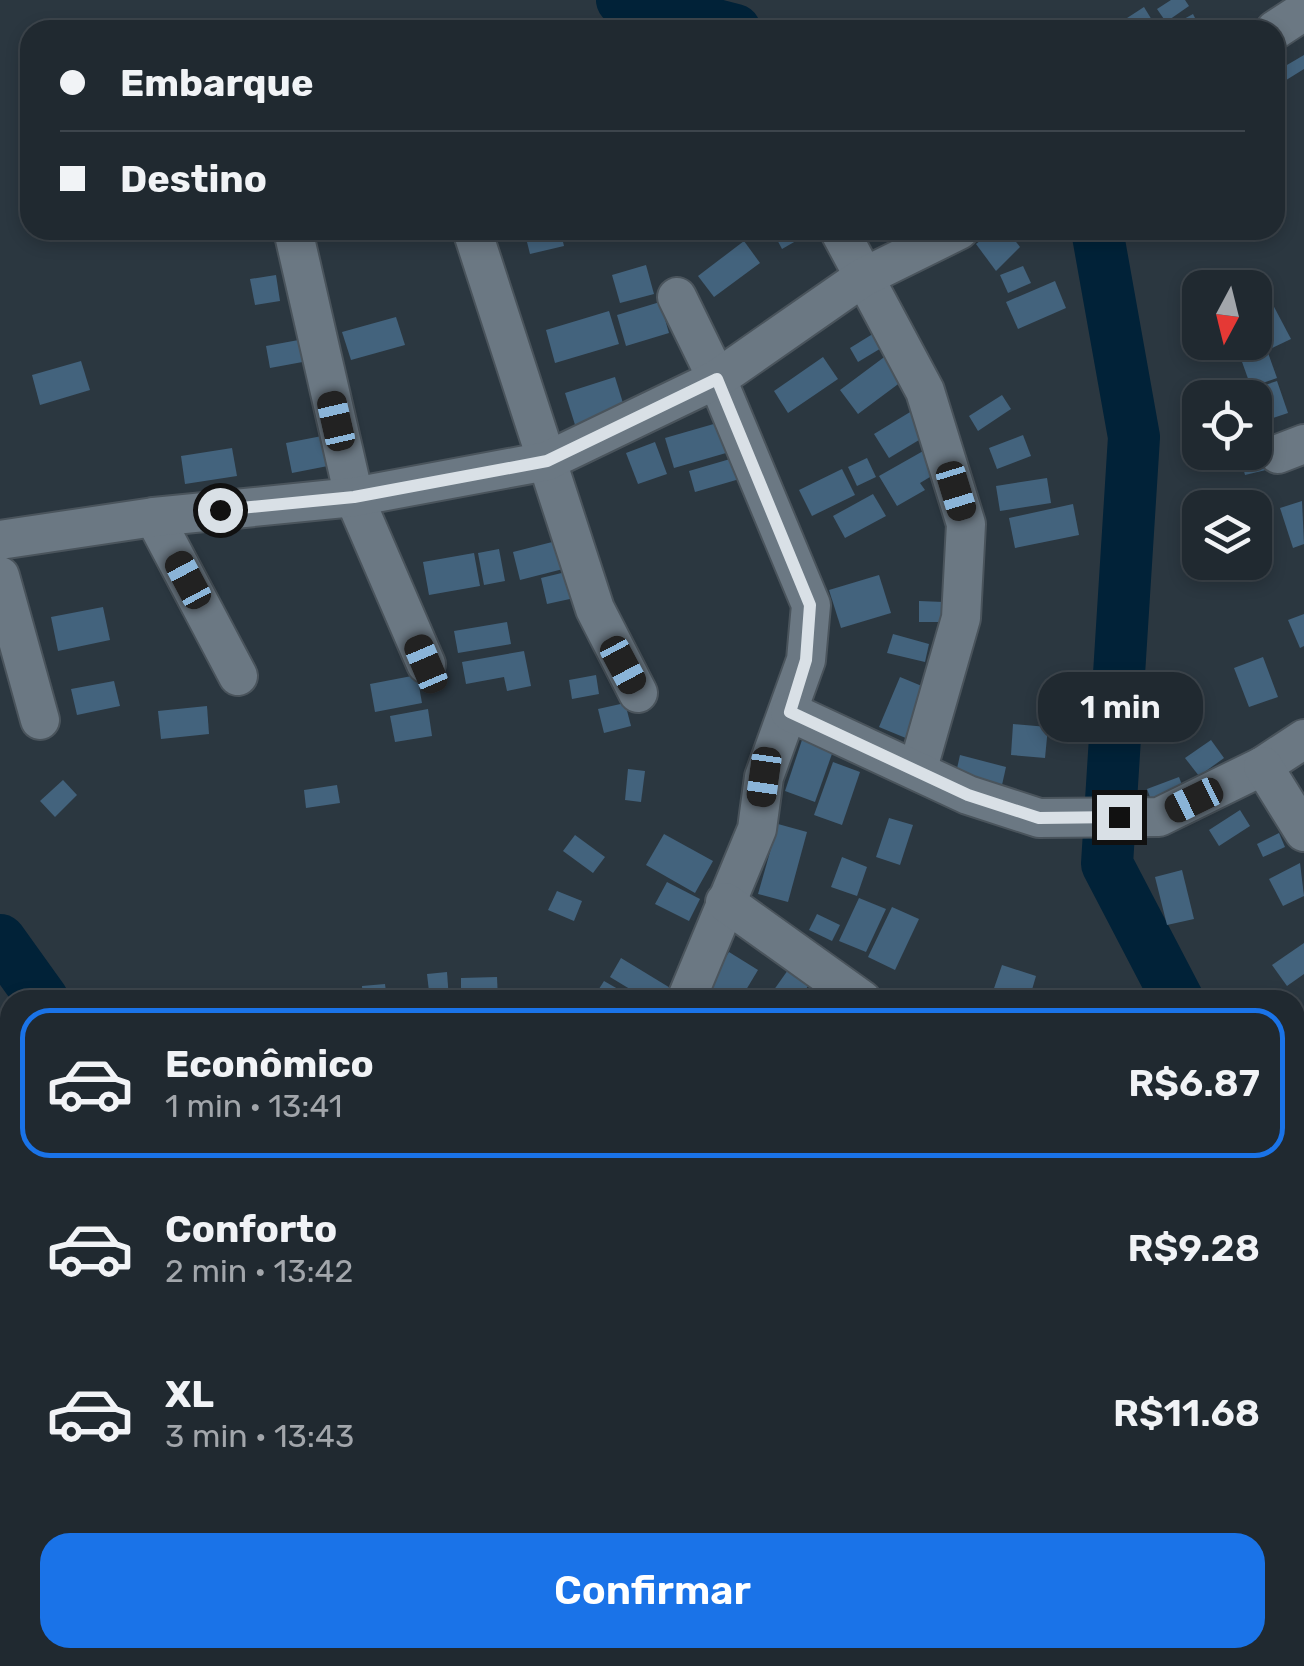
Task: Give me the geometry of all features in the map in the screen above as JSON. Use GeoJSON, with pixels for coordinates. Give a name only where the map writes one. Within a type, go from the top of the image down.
{"type":"FeatureCollection","features":[{"type":"Feature","properties":{"kind":"street"},"geometry":{"type":"LineString","coordinates":[[1297,0],[1304,12]]}},
{"type":"Feature","properties":{"kind":"street"},"geometry":{"type":"LineString","coordinates":[[295,240],[354,497],[426,664]]}},
{"type":"Feature","properties":{"kind":"street"},"geometry":{"type":"LineString","coordinates":[[475,240],[594,609],[638,693]]}},
{"type":"Feature","properties":{"kind":"street"},"geometry":{"type":"LineString","coordinates":[[844,240],[926,391],[966,524],[961,618],[918,768]]}},
{"type":"Feature","properties":{"kind":"street"},"geometry":{"type":"LineString","coordinates":[[0,540],[154,517],[354,497],[547,461],[717,379],[862,278],[939,240]]}},
{"type":"Feature","properties":{"kind":"street"},"geometry":{"type":"LineString","coordinates":[[677,297],[717,379],[810,605],[806,660],[764,777],[757,829],[690,990]]}},
{"type":"Feature","properties":{"kind":"street"},"geometry":{"type":"LineString","coordinates":[[154,517],[238,676]]}},
{"type":"Feature","properties":{"kind":"street"},"geometry":{"type":"LineString","coordinates":[[0,576],[40,720]]}},
{"type":"Feature","properties":{"kind":"street"},"geometry":{"type":"LineString","coordinates":[[790,712],[918,768],[968,795],[1039,818],[1159,817],[1263,766],[1304,740]]}},
{"type":"Feature","properties":{"kind":"street"},"geometry":{"type":"LineString","coordinates":[[1263,766],[1304,832]]}},
{"type":"Feature","properties":{"kind":"street"},"geometry":{"type":"LineString","coordinates":[[726,902],[848,990]]}},
{"type":"Feature","properties":{"kind":"building"},"geometry":{"type":"Polygon","coordinates":[[[1171,0],[1185,0],[1189,6],[1169,20],[1157,9],[1171,0]]]}},
{"type":"Feature","properties":{"kind":"building"},"geometry":{"type":"Polygon","coordinates":[[[1144,7],[1152,20],[1124,20],[1144,7]]]}},
{"type":"Feature","properties":{"kind":"building"},"geometry":{"type":"Polygon","coordinates":[[[1304,55],[1304,69],[1285,81],[1285,66],[1304,55]]]}},
{"type":"Feature","properties":{"kind":"building"},"geometry":{"type":"Polygon","coordinates":[[[526,240],[562,240],[564,246],[530,254],[526,240]]]}},
{"type":"Feature","properties":{"kind":"building"},"geometry":{"type":"Polygon","coordinates":[[[777,240],[798,240],[782,249],[777,240]]]}},
{"type":"Feature","properties":{"kind":"building"},"geometry":{"type":"Polygon","coordinates":[[[981,240],[1015,240],[1020,247],[996,271],[976,244],[981,240]]]}},
{"type":"Feature","properties":{"kind":"building"},"geometry":{"type":"Polygon","coordinates":[[[744,241],[760,263],[714,297],[698,276],[744,241]]]}},
{"type":"Feature","properties":{"kind":"building"},"geometry":{"type":"Polygon","coordinates":[[[646,265],[654,294],[620,303],[612,275],[646,265]]]}},
{"type":"Feature","properties":{"kind":"building"},"geometry":{"type":"Polygon","coordinates":[[[1023,266],[1031,283],[1008,293],[1000,275],[1023,266]]]}},
{"type":"Feature","properties":{"kind":"building"},"geometry":{"type":"Polygon","coordinates":[[[276,275],[280,301],[255,305],[250,279],[276,275]]]}},
{"type":"Feature","properties":{"kind":"building"},"geometry":{"type":"Polygon","coordinates":[[[1055,281],[1066,308],[1018,329],[1006,302],[1055,281]]]}},
{"type":"Feature","properties":{"kind":"building"},"geometry":{"type":"Polygon","coordinates":[[[660,302],[669,333],[626,346],[617,315],[660,302]]]}},
{"type":"Feature","properties":{"kind":"building"},"geometry":{"type":"Polygon","coordinates":[[[1272,303],[1291,339],[1272,348],[1272,303]]]}},
{"type":"Feature","properties":{"kind":"building"},"geometry":{"type":"Polygon","coordinates":[[[609,311],[619,344],[555,363],[546,330],[609,311]]]}},
{"type":"Feature","properties":{"kind":"building"},"geometry":{"type":"Polygon","coordinates":[[[396,317],[405,345],[351,360],[342,332],[396,317]]]}},
{"type":"Feature","properties":{"kind":"building"},"geometry":{"type":"Polygon","coordinates":[[[884,327],[893,341],[858,362],[850,348],[884,327]]]}},
{"type":"Feature","properties":{"kind":"building"},"geometry":{"type":"Polygon","coordinates":[[[304,339],[308,361],[270,368],[266,346],[304,339]]]}},
{"type":"Feature","properties":{"kind":"building"},"geometry":{"type":"Polygon","coordinates":[[[895,349],[913,373],[858,414],[840,390],[895,349]]]}},
{"type":"Feature","properties":{"kind":"building"},"geometry":{"type":"Polygon","coordinates":[[[823,357],[838,379],[788,413],[774,391],[823,357]]]}},
{"type":"Feature","properties":{"kind":"building"},"geometry":{"type":"Polygon","coordinates":[[[1241,360],[1271,360],[1277,378],[1248,380],[1241,360]]]}},
{"type":"Feature","properties":{"kind":"building"},"geometry":{"type":"Polygon","coordinates":[[[81,361],[90,390],[40,405],[32,375],[81,361]]]}},
{"type":"Feature","properties":{"kind":"building"},"geometry":{"type":"Polygon","coordinates":[[[615,377],[626,413],[576,428],[565,393],[615,377]]]}},
{"type":"Feature","properties":{"kind":"building"},"geometry":{"type":"Polygon","coordinates":[[[1277,381],[1288,413],[1272,418],[1272,383],[1277,381]]]}},
{"type":"Feature","properties":{"kind":"building"},"geometry":{"type":"Polygon","coordinates":[[[1002,395],[1011,409],[978,431],[969,416],[1002,395]]]}},
{"type":"Feature","properties":{"kind":"building"},"geometry":{"type":"Polygon","coordinates":[[[920,406],[934,431],[889,458],[874,434],[920,406]]]}},
{"type":"Feature","properties":{"kind":"building"},"geometry":{"type":"Polygon","coordinates":[[[731,419],[740,449],[674,468],[665,438],[731,419]]]}},
{"type":"Feature","properties":{"kind":"building"},"geometry":{"type":"Polygon","coordinates":[[[327,435],[333,465],[292,473],[286,443],[327,435]]]}},
{"type":"Feature","properties":{"kind":"building"},"geometry":{"type":"Polygon","coordinates":[[[1023,435],[1031,456],[997,469],[989,448],[1023,435]]]}},
{"type":"Feature","properties":{"kind":"building"},"geometry":{"type":"Polygon","coordinates":[[[655,442],[667,474],[638,484],[626,453],[655,442]]]}},
{"type":"Feature","properties":{"kind":"building"},"geometry":{"type":"Polygon","coordinates":[[[932,446],[945,468],[920,483],[925,490],[897,506],[879,476],[932,446]]]}},
{"type":"Feature","properties":{"kind":"building"},"geometry":{"type":"Polygon","coordinates":[[[232,448],[237,476],[185,484],[181,456],[232,448]]]}},
{"type":"Feature","properties":{"kind":"building"},"geometry":{"type":"Polygon","coordinates":[[[737,457],[743,478],[695,492],[689,471],[737,457]]]}},
{"type":"Feature","properties":{"kind":"building"},"geometry":{"type":"Polygon","coordinates":[[[867,458],[876,477],[857,486],[848,467],[867,458]]]}},
{"type":"Feature","properties":{"kind":"building"},"geometry":{"type":"Polygon","coordinates":[[[842,469],[855,495],[812,516],[799,490],[842,469]]]}},
{"type":"Feature","properties":{"kind":"building"},"geometry":{"type":"Polygon","coordinates":[[[1047,478],[1051,503],[1000,511],[996,486],[1047,478]]]}},
{"type":"Feature","properties":{"kind":"building"},"geometry":{"type":"Polygon","coordinates":[[[873,494],[886,516],[845,538],[833,516],[873,494]]]}},
{"type":"Feature","properties":{"kind":"building"},"geometry":{"type":"Polygon","coordinates":[[[1302,501],[1304,544],[1293,548],[1280,508],[1302,501]]]}},
{"type":"Feature","properties":{"kind":"building"},"geometry":{"type":"Polygon","coordinates":[[[1073,504],[1079,535],[1015,548],[1009,518],[1073,504]]]}},
{"type":"Feature","properties":{"kind":"building"},"geometry":{"type":"Polygon","coordinates":[[[564,539],[571,567],[520,580],[513,552],[564,539]]]}},
{"type":"Feature","properties":{"kind":"building"},"geometry":{"type":"Polygon","coordinates":[[[499,549],[505,581],[484,585],[478,553],[499,549]]]}},
{"type":"Feature","properties":{"kind":"building"},"geometry":{"type":"Polygon","coordinates":[[[474,553],[480,586],[429,595],[423,562],[474,553]]]}},
{"type":"Feature","properties":{"kind":"building"},"geometry":{"type":"Polygon","coordinates":[[[574,570],[579,597],[547,604],[541,578],[574,570]]]}},
{"type":"Feature","properties":{"kind":"building"},"geometry":{"type":"Polygon","coordinates":[[[879,575],[891,613],[841,628],[829,590],[879,575]]]}},
{"type":"Feature","properties":{"kind":"building"},"geometry":{"type":"Polygon","coordinates":[[[919,601],[944,602],[944,622],[919,622],[919,601]]]}},
{"type":"Feature","properties":{"kind":"building"},"geometry":{"type":"Polygon","coordinates":[[[103,607],[110,640],[58,651],[51,617],[103,607]]]}},
{"type":"Feature","properties":{"kind":"building"},"geometry":{"type":"Polygon","coordinates":[[[1304,614],[1304,646],[1300,648],[1288,620],[1304,614]]]}},
{"type":"Feature","properties":{"kind":"building"},"geometry":{"type":"Polygon","coordinates":[[[507,622],[511,644],[458,653],[454,631],[507,622]]]}},
{"type":"Feature","properties":{"kind":"building"},"geometry":{"type":"Polygon","coordinates":[[[893,634],[929,644],[925,662],[887,653],[893,634]]]}},
{"type":"Feature","properties":{"kind":"building"},"geometry":{"type":"Polygon","coordinates":[[[524,651],[531,686],[507,691],[504,677],[466,684],[462,662],[524,651]]]}},
{"type":"Feature","properties":{"kind":"building"},"geometry":{"type":"Polygon","coordinates":[[[1263,657],[1278,697],[1249,707],[1234,668],[1263,657]]]}},
{"type":"Feature","properties":{"kind":"building"},"geometry":{"type":"Polygon","coordinates":[[[417,675],[422,703],[375,712],[370,684],[417,675]]]}},
{"type":"Feature","properties":{"kind":"building"},"geometry":{"type":"Polygon","coordinates":[[[596,675],[599,694],[572,699],[569,680],[596,675]]]}},
{"type":"Feature","properties":{"kind":"building"},"geometry":{"type":"Polygon","coordinates":[[[900,677],[934,691],[913,741],[879,727],[900,677]]]}},
{"type":"Feature","properties":{"kind":"building"},"geometry":{"type":"Polygon","coordinates":[[[114,681],[120,706],[77,715],[71,689],[114,681]]]}},
{"type":"Feature","properties":{"kind":"building"},"geometry":{"type":"Polygon","coordinates":[[[625,703],[631,726],[604,733],[598,709],[625,703]]]}},
{"type":"Feature","properties":{"kind":"building"},"geometry":{"type":"Polygon","coordinates":[[[207,706],[209,734],[161,739],[158,711],[207,706]]]}},
{"type":"Feature","properties":{"kind":"building"},"geometry":{"type":"Polygon","coordinates":[[[428,709],[432,736],[395,742],[390,716],[428,709]]]}},
{"type":"Feature","properties":{"kind":"building"},"geometry":{"type":"Polygon","coordinates":[[[1013,724],[1048,727],[1045,758],[1011,755],[1013,724]]]}},
{"type":"Feature","properties":{"kind":"building"},"geometry":{"type":"Polygon","coordinates":[[[802,740],[833,751],[815,802],[785,791],[802,740]]]}},
{"type":"Feature","properties":{"kind":"building"},"geometry":{"type":"Polygon","coordinates":[[[1211,740],[1224,758],[1199,776],[1185,758],[1211,740]]]}},
{"type":"Feature","properties":{"kind":"building"},"geometry":{"type":"Polygon","coordinates":[[[960,755],[1006,767],[1000,794],[954,782],[960,755]]]}},
{"type":"Feature","properties":{"kind":"building"},"geometry":{"type":"Polygon","coordinates":[[[833,762],[860,772],[842,825],[814,815],[833,762]]]}},
{"type":"Feature","properties":{"kind":"building"},"geometry":{"type":"Polygon","coordinates":[[[628,769],[645,771],[641,802],[625,800],[628,769]]]}},
{"type":"Feature","properties":{"kind":"building"},"geometry":{"type":"Polygon","coordinates":[[[1179,777],[1188,801],[1156,813],[1147,789],[1179,777]]]}},
{"type":"Feature","properties":{"kind":"building"},"geometry":{"type":"Polygon","coordinates":[[[63,780],[77,795],[55,817],[40,801],[63,780]]]}},
{"type":"Feature","properties":{"kind":"building"},"geometry":{"type":"Polygon","coordinates":[[[337,785],[340,803],[306,808],[304,790],[337,785]]]}},
{"type":"Feature","properties":{"kind":"building"},"geometry":{"type":"Polygon","coordinates":[[[1240,810],[1250,826],[1219,846],[1209,830],[1240,810]]]}},
{"type":"Feature","properties":{"kind":"building"},"geometry":{"type":"Polygon","coordinates":[[[889,818],[913,825],[900,865],[876,857],[889,818]]]}},
{"type":"Feature","properties":{"kind":"building"},"geometry":{"type":"Polygon","coordinates":[[[778,824],[807,832],[788,902],[758,894],[778,824]]]}},
{"type":"Feature","properties":{"kind":"building"},"geometry":{"type":"Polygon","coordinates":[[[1279,833],[1285,847],[1263,857],[1257,844],[1279,833]]]}},
{"type":"Feature","properties":{"kind":"building"},"geometry":{"type":"Polygon","coordinates":[[[664,834],[713,861],[695,893],[646,865],[664,834]]]}},
{"type":"Feature","properties":{"kind":"building"},"geometry":{"type":"Polygon","coordinates":[[[575,835],[605,857],[593,873],[563,851],[575,835]]]}},
{"type":"Feature","properties":{"kind":"building"},"geometry":{"type":"Polygon","coordinates":[[[842,857],[867,867],[857,896],[831,887],[842,857]]]}},
{"type":"Feature","properties":{"kind":"building"},"geometry":{"type":"Polygon","coordinates":[[[1300,863],[1304,896],[1283,906],[1269,879],[1300,863]]]}},
{"type":"Feature","properties":{"kind":"building"},"geometry":{"type":"Polygon","coordinates":[[[1182,870],[1194,919],[1167,925],[1155,877],[1182,870]]]}},
{"type":"Feature","properties":{"kind":"building"},"geometry":{"type":"Polygon","coordinates":[[[667,882],[700,899],[689,921],[655,904],[667,882]]]}},
{"type":"Feature","properties":{"kind":"building"},"geometry":{"type":"Polygon","coordinates":[[[557,891],[582,901],[574,921],[548,910],[557,891]]]}},
{"type":"Feature","properties":{"kind":"building"},"geometry":{"type":"Polygon","coordinates":[[[859,898],[886,909],[866,952],[839,941],[859,898]]]}},
{"type":"Feature","properties":{"kind":"building"},"geometry":{"type":"Polygon","coordinates":[[[892,907],[919,919],[895,970],[868,957],[892,907]]]}},
{"type":"Feature","properties":{"kind":"building"},"geometry":{"type":"Polygon","coordinates":[[[817,914],[840,925],[832,941],[809,930],[817,914]]]}},
{"type":"Feature","properties":{"kind":"building"},"geometry":{"type":"Polygon","coordinates":[[[1304,943],[1304,974],[1287,986],[1272,965],[1304,943]]]}},
{"type":"Feature","properties":{"kind":"building"},"geometry":{"type":"Polygon","coordinates":[[[729,952],[758,970],[746,990],[705,990],[729,952]]]}},
{"type":"Feature","properties":{"kind":"building"},"geometry":{"type":"Polygon","coordinates":[[[621,958],[672,989],[631,990],[610,977],[621,958]]]}},
{"type":"Feature","properties":{"kind":"building"},"geometry":{"type":"Polygon","coordinates":[[[1002,965],[1036,976],[1032,990],[993,990],[1002,965]]]}},
{"type":"Feature","properties":{"kind":"building"},"geometry":{"type":"Polygon","coordinates":[[[788,970],[809,985],[805,990],[774,990],[788,970]]]}},
{"type":"Feature","properties":{"kind":"building"},"geometry":{"type":"Polygon","coordinates":[[[447,972],[448,990],[429,990],[427,974],[447,972]]]}},
{"type":"Feature","properties":{"kind":"building"},"geometry":{"type":"Polygon","coordinates":[[[497,977],[498,990],[461,990],[461,978],[497,977]]]}},
{"type":"Feature","properties":{"kind":"building"},"geometry":{"type":"Polygon","coordinates":[[[604,981],[620,990],[598,990],[604,981]]]}},
{"type":"Feature","properties":{"kind":"building"},"geometry":{"type":"Polygon","coordinates":[[[385,984],[386,990],[362,990],[362,986],[385,984]]]}},
{"type":"Feature","properties":{"kind":"waterway"},"geometry":{"type":"LineString","coordinates":[[622,0],[697,20]]}},
{"type":"Feature","properties":{"kind":"waterway"},"geometry":{"type":"LineString","coordinates":[[1099,240],[1134,437],[1107,864],[1173,990]]}},
{"type":"Feature","properties":{"kind":"waterway"},"geometry":{"type":"LineString","coordinates":[[0,940],[36,990]]}},
{"type":"Feature","properties":{"kind":"route"},"geometry":{"type":"LineString","coordinates":[[220,510],[354,497],[547,461],[717,379],[810,605],[806,660],[790,712],[918,768],[968,795],[1039,818],[1119,817]]}}]}
